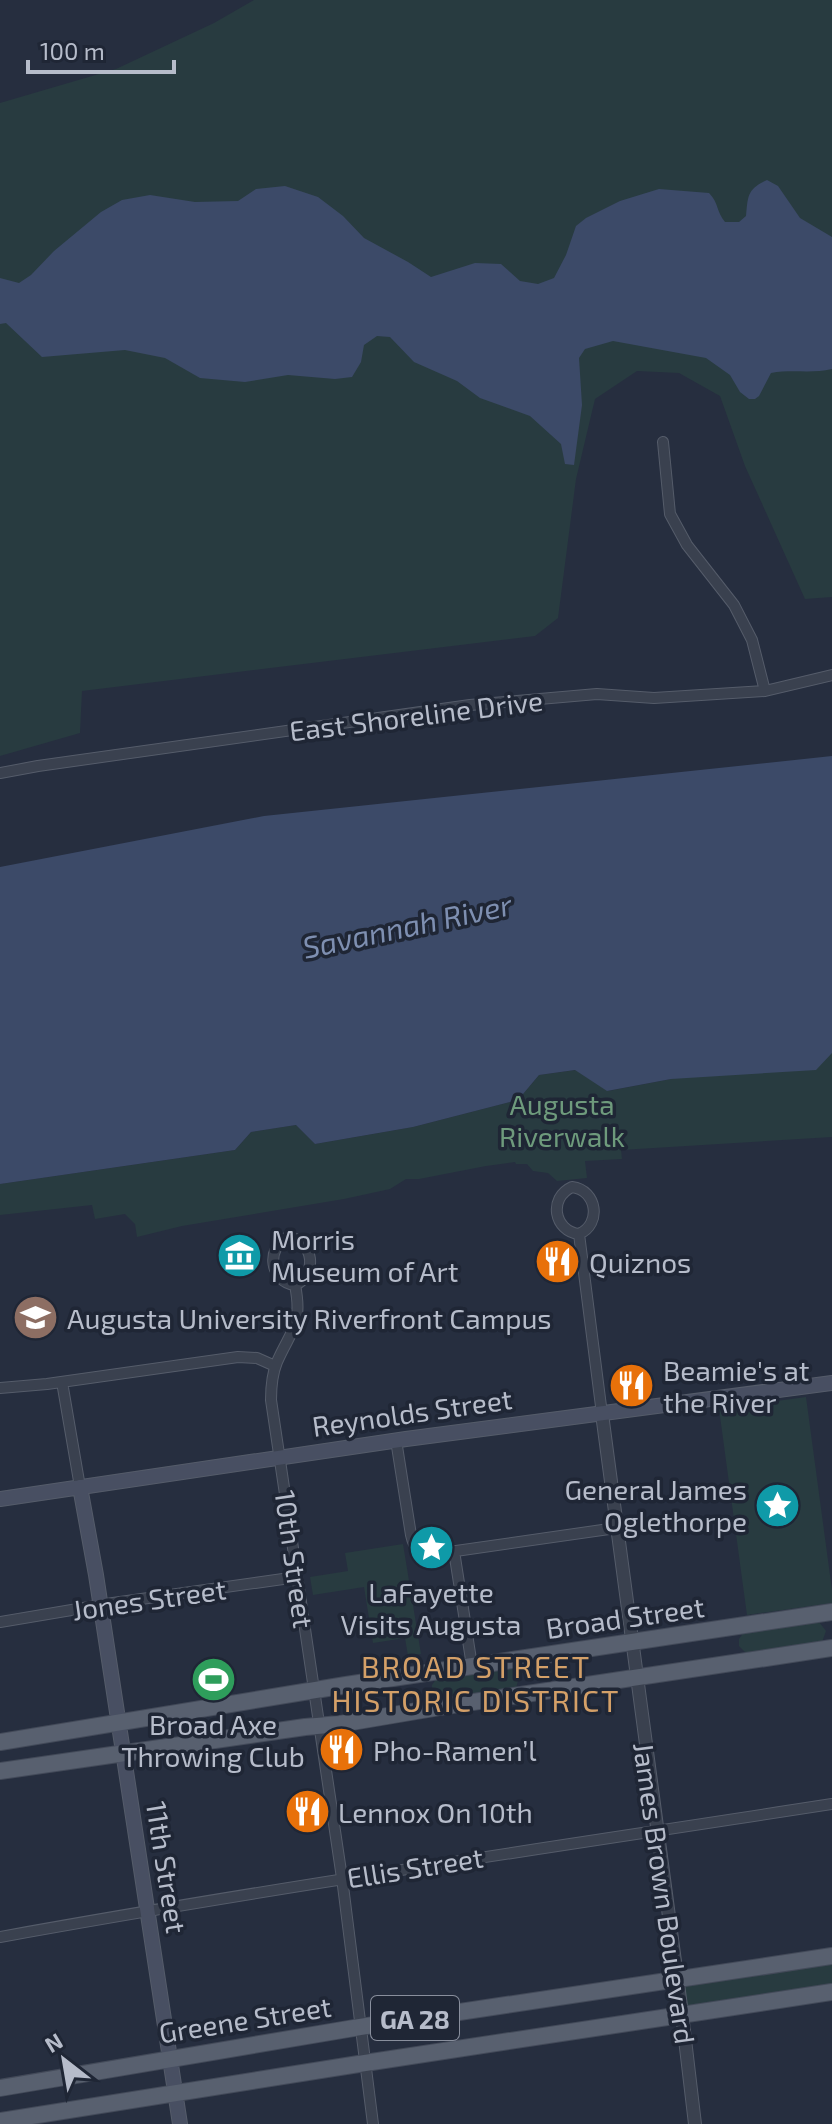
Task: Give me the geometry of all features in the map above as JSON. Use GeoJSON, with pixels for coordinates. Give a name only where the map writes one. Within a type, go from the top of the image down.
{"type":"FeatureCollection","features":[{"type":"Feature","properties":{"kind":"main road","name":"Reynolds Street"},"geometry":{"type":"LineString","coordinates":[[0,1499],[396,1440],[832,1383]]}},
{"type":"Feature","properties":{"kind":"main road","name":"11th Street"},"geometry":{"type":"LineString","coordinates":[[80,1487],[180,2124]]}},
{"type":"Feature","properties":{"kind":"main road","name":"Broad Street"},"geometry":{"type":"LineString","coordinates":[[0,1742],[832,1612]]}},
{"type":"Feature","properties":{"kind":"main road"},"geometry":{"type":"LineString","coordinates":[[0,1771],[832,1648]]}},
{"type":"Feature","properties":{"kind":"main road","name":"Greene Street"},"geometry":{"type":"LineString","coordinates":[[0,2088],[360,2027],[832,1956]]}},
{"type":"Feature","properties":{"kind":"main road","name":"GA 28"},"geometry":{"type":"LineString","coordinates":[[0,2121],[832,1992]]}},
{"type":"Feature","properties":{"kind":"street"},"geometry":{"type":"LineString","coordinates":[[663,442],[670,514],[687,545],[734,605],[752,640],[765,691]]}},
{"type":"Feature","properties":{"kind":"street","name":"East Shoreline Drive"},"geometry":{"type":"LineString","coordinates":[[0,773],[470,705],[597,694],[654,698],[765,691],[832,675]]}},
{"type":"Feature","properties":{"kind":"street","name":"James Brown Boulevard"},"geometry":{"type":"LineString","coordinates":[[572,1187],[587,1193],[594,1208],[591,1224],[579,1234],[567,1231],[557,1213],[559,1197],[572,1187]]}},
{"type":"Feature","properties":{"kind":"street","name":"James Brown Boulevard"},"geometry":{"type":"LineString","coordinates":[[579,1234],[695,2124]]}},
{"type":"Feature","properties":{"kind":"street","name":"10th Street"},"geometry":{"type":"LineString","coordinates":[[288,1237],[304,1244],[310,1258],[306,1278],[295,1285],[278,1275],[274,1264],[276,1247],[288,1237]]}},
{"type":"Feature","properties":{"kind":"street","name":"10th Street"},"geometry":{"type":"LineString","coordinates":[[295,1285],[298,1308],[295,1326],[275,1366],[271,1400],[342,1878],[373,2124]]}},
{"type":"Feature","properties":{"kind":"street"},"geometry":{"type":"LineString","coordinates":[[0,1388],[238,1357],[257,1358],[275,1366]]}},
{"type":"Feature","properties":{"kind":"street","name":"11th Street"},"geometry":{"type":"LineString","coordinates":[[62,1382],[80,1487]]}},
{"type":"Feature","properties":{"kind":"street"},"geometry":{"type":"LineString","coordinates":[[396,1440],[412,1542],[419,1551],[428,1555],[616,1528]]}},
{"type":"Feature","properties":{"kind":"street"},"geometry":{"type":"LineString","coordinates":[[454,1551],[472,1666]]}},
{"type":"Feature","properties":{"kind":"street","name":"Jones Street"},"geometry":{"type":"LineString","coordinates":[[0,1622],[297,1577]]}},
{"type":"Feature","properties":{"kind":"street","name":"Ellis Street"},"geometry":{"type":"LineString","coordinates":[[0,1937],[342,1878],[832,1804]]}},
{"type":"Feature","properties":{"kind":"green space"},"geometry":{"type":"Polygon","coordinates":[[[254,0],[832,0],[832,597],[805,599],[745,466],[720,396],[679,373],[637,371],[595,399],[576,479],[558,618],[535,636],[82,691],[80,733],[0,756],[0,103],[116,69],[214,23],[254,0]]]}},
{"type":"Feature","properties":{"kind":"green space","name":"Augusta Riverwalk"},"geometry":{"type":"Polygon","coordinates":[[[832,1033],[832,1137],[621,1150],[622,1159],[585,1161],[587,1178],[557,1181],[548,1173],[533,1171],[527,1164],[515,1162],[486,1166],[406,1179],[390,1189],[344,1199],[182,1226],[137,1237],[135,1224],[125,1214],[95,1219],[92,1205],[0,1215],[0,1184],[235,1150],[251,1132],[296,1125],[315,1144],[413,1127],[518,1100],[539,1075],[576,1070],[608,1091],[671,1079],[832,1033]]]}},
{"type":"Feature","properties":{"kind":"green space"},"geometry":{"type":"Polygon","coordinates":[[[806,1397],[832,1603],[747,1615],[719,1409],[806,1397]]]}},
{"type":"Feature","properties":{"kind":"green space"},"geometry":{"type":"Polygon","coordinates":[[[403,1544],[421,1654],[408,1656],[405,1638],[373,1643],[364,1587],[313,1595],[310,1577],[348,1571],[345,1553],[403,1544]]]}},
{"type":"Feature","properties":{"kind":"green space"},"geometry":{"type":"Polygon","coordinates":[[[819,1622],[826,1631],[822,1642],[747,1654],[739,1646],[744,1632],[819,1622]]]}},
{"type":"Feature","properties":{"kind":"green space"},"geometry":{"type":"Polygon","coordinates":[[[513,1668],[519,1677],[516,1688],[440,1701],[432,1692],[437,1678],[513,1668]]]}},
{"type":"Feature","properties":{"kind":"green space"},"geometry":{"type":"Polygon","coordinates":[[[832,1956],[832,1992],[682,2014],[677,1980],[832,1956]]]}},
{"type":"Feature","properties":{"kind":"water"},"geometry":{"type":"Polygon","coordinates":[[[767,180],[778,186],[800,218],[832,237],[832,369],[771,373],[759,396],[749,399],[740,392],[730,375],[706,358],[613,341],[585,349],[579,358],[582,405],[574,465],[565,464],[561,444],[530,416],[480,398],[457,381],[414,362],[390,337],[377,336],[364,345],[361,362],[352,377],[335,379],[288,375],[245,382],[200,378],[165,358],[125,350],[42,357],[6,323],[0,324],[0,278],[19,283],[101,212],[122,200],[150,195],[195,202],[238,201],[256,189],[285,186],[318,197],[343,216],[364,238],[431,277],[475,263],[501,264],[520,281],[538,284],[554,278],[576,226],[620,201],[659,189],[709,193],[725,222],[739,222],[746,216],[752,190],[767,180]]]}},
{"type":"Feature","properties":{"kind":"water","name":"Savannah River"},"geometry":{"type":"Polygon","coordinates":[[[832,756],[832,1053],[816,1070],[671,1079],[607,1091],[575,1070],[539,1075],[518,1100],[413,1127],[315,1144],[296,1125],[251,1132],[235,1150],[0,1184],[0,867],[264,816],[832,756]]]}},
{"type":"Feature","properties":{"kind":"place","name":"Morris Museum of Art"},"geometry":{"type":"Point","coordinates":[240,1255]}},
{"type":"Feature","properties":{"kind":"place","name":"Quiznos"},"geometry":{"type":"Point","coordinates":[558,1262]}},
{"type":"Feature","properties":{"kind":"place","name":"Augusta University Riverfront Campus"},"geometry":{"type":"Point","coordinates":[36,1318]}},
{"type":"Feature","properties":{"kind":"place","name":"Beamie's at the River"},"geometry":{"type":"Point","coordinates":[632,1386]}},
{"type":"Feature","properties":{"kind":"place","name":"General James Oglethorpe"},"geometry":{"type":"Point","coordinates":[778,1505]}},
{"type":"Feature","properties":{"kind":"place","name":"LaFayette Visits Augusta"},"geometry":{"type":"Point","coordinates":[431,1547]}},
{"type":"Feature","properties":{"kind":"place","name":"Broad Axe Throwing Club"},"geometry":{"type":"Point","coordinates":[213,1679]}},
{"type":"Feature","properties":{"kind":"place","name":"Pho-Ramen’l"},"geometry":{"type":"Point","coordinates":[342,1750]}},
{"type":"Feature","properties":{"kind":"place","name":"Lennox On 10th"},"geometry":{"type":"Point","coordinates":[307,1812]}},
{"type":"Feature","properties":{"kind":"district","name":"BROAD STREET HISTORIC DISTRICT"},"geometry":{"type":"Point","coordinates":[476,1683]}}]}
